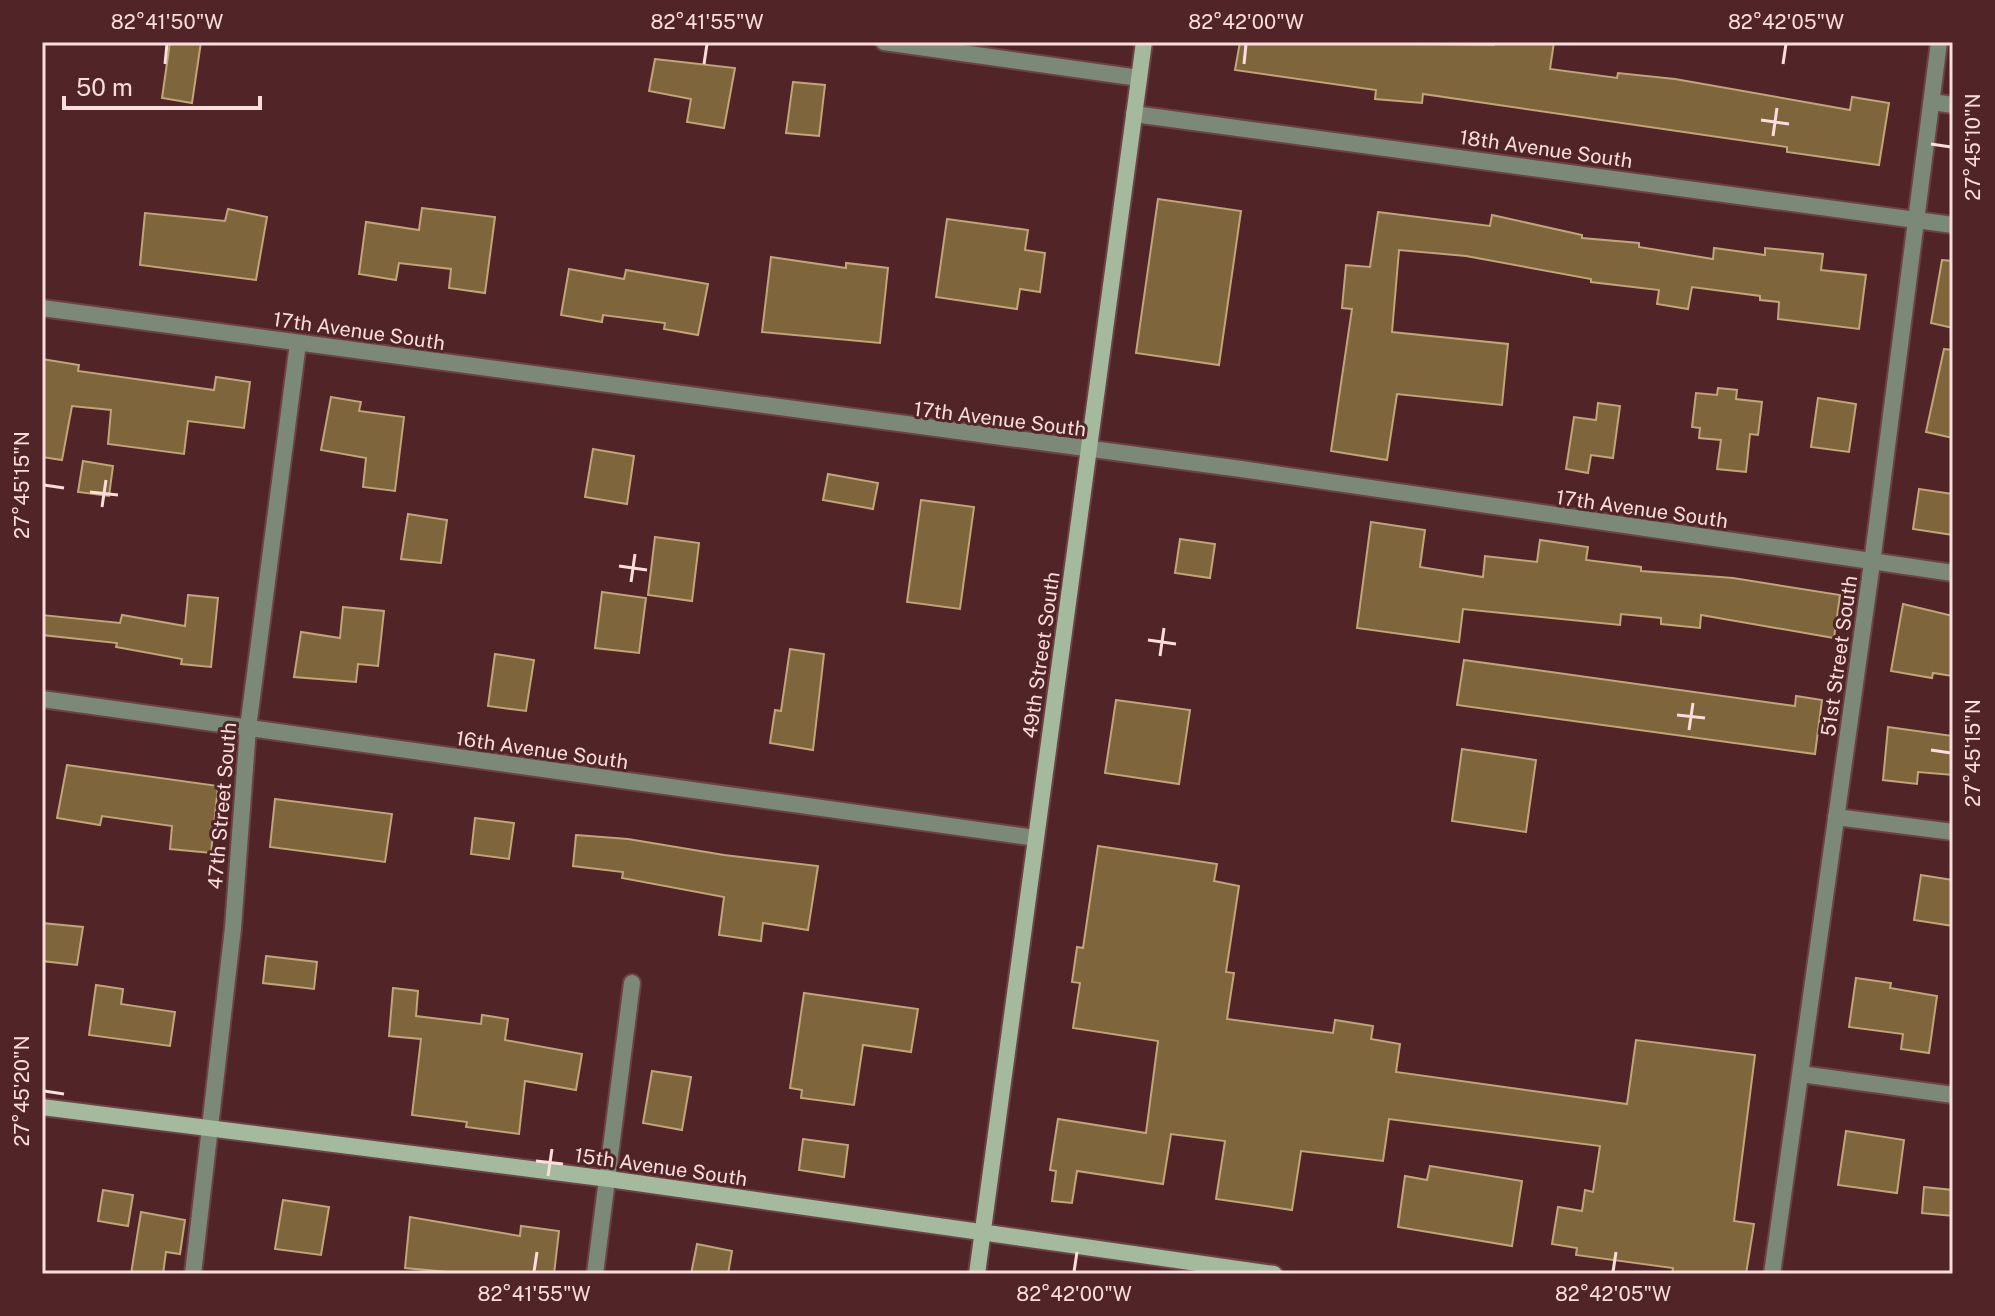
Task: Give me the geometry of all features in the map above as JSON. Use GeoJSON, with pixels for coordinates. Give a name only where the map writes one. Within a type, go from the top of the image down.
{"type":"FeatureCollection","features":[{"type":"Feature","properties":{"kind":"main road","name":"49th Street South"},"geometry":{"type":"LineString","coordinates":[[977,1274],[1144,42]]}},
{"type":"Feature","properties":{"kind":"main road","name":"15th Avenue South"},"geometry":{"type":"LineString","coordinates":[[42,1107],[609,1179],[1274,1274]]}},
{"type":"Feature","properties":{"kind":"street"},"geometry":{"type":"LineString","coordinates":[[884,42],[1139,78]]}},
{"type":"Feature","properties":{"kind":"street","name":"51st Street South"},"geometry":{"type":"LineString","coordinates":[[1772,1274],[1872,563],[1939,42]]}},
{"type":"Feature","properties":{"kind":"street"},"geometry":{"type":"LineString","coordinates":[[1932,102],[1953,105]]}},
{"type":"Feature","properties":{"kind":"street","name":"18th Avenue South"},"geometry":{"type":"LineString","coordinates":[[1134,114],[1953,225]]}},
{"type":"Feature","properties":{"kind":"street","name":"17th Avenue South"},"geometry":{"type":"LineString","coordinates":[[42,308],[1089,450],[1953,573]]}},
{"type":"Feature","properties":{"kind":"street","name":"47th Street South"},"geometry":{"type":"LineString","coordinates":[[193,1274],[233,928],[248,728],[298,343]]}},
{"type":"Feature","properties":{"kind":"street","name":"16th Avenue South"},"geometry":{"type":"LineString","coordinates":[[42,699],[1036,838]]}},
{"type":"Feature","properties":{"kind":"street"},"geometry":{"type":"LineString","coordinates":[[1836,817],[1953,832]]}},
{"type":"Feature","properties":{"kind":"street"},"geometry":{"type":"LineString","coordinates":[[595,1274],[632,983]]}},
{"type":"Feature","properties":{"kind":"street"},"geometry":{"type":"LineString","coordinates":[[1801,1074],[1953,1095]]}},
{"type":"Feature","properties":{"kind":"building"},"geometry":{"type":"Polygon","coordinates":[[[170,42],[201,42],[192,103],[162,98],[170,42]]]}},
{"type":"Feature","properties":{"kind":"building"},"geometry":{"type":"Polygon","coordinates":[[[1240,42],[1494,45],[1494,42],[1554,42],[1550,69],[1617,78],[1618,73],[1675,79],[1850,110],[1852,97],[1889,103],[1879,165],[1787,152],[1787,147],[1423,94],[1422,103],[1375,99],[1376,90],[1235,70],[1240,42]]]}},
{"type":"Feature","properties":{"kind":"building"},"geometry":{"type":"Polygon","coordinates":[[[655,59],[735,68],[724,128],[687,122],[691,99],[649,91],[655,59]]]}},
{"type":"Feature","properties":{"kind":"building"},"geometry":{"type":"Polygon","coordinates":[[[793,82],[825,85],[819,136],[786,133],[793,82]]]}},
{"type":"Feature","properties":{"kind":"building"},"geometry":{"type":"Polygon","coordinates":[[[1158,199],[1241,211],[1219,365],[1136,353],[1158,199]]]}},
{"type":"Feature","properties":{"kind":"building"},"geometry":{"type":"Polygon","coordinates":[[[422,208],[495,217],[485,293],[449,288],[451,269],[399,263],[396,280],[359,274],[366,222],[419,230],[422,208]]]}},
{"type":"Feature","properties":{"kind":"building"},"geometry":{"type":"Polygon","coordinates":[[[228,209],[267,217],[256,280],[140,265],[145,213],[225,221],[228,209]]]}},
{"type":"Feature","properties":{"kind":"building"},"geometry":{"type":"Polygon","coordinates":[[[1378,212],[1490,226],[1492,215],[1582,235],[1582,238],[1639,243],[1639,247],[1713,259],[1714,248],[1765,255],[1765,248],[1823,254],[1821,270],[1866,275],[1859,329],[1778,319],[1779,302],[1760,300],[1760,296],[1692,287],[1688,309],[1657,304],[1659,290],[1591,282],[1591,279],[1466,256],[1399,250],[1392,332],[1508,344],[1502,405],[1397,394],[1387,460],[1331,451],[1352,309],[1342,308],[1346,265],[1370,267],[1378,212]]]}},
{"type":"Feature","properties":{"kind":"building"},"geometry":{"type":"Polygon","coordinates":[[[947,219],[1028,230],[1025,250],[1045,253],[1040,292],[1020,289],[1017,309],[936,297],[947,219]]]}},
{"type":"Feature","properties":{"kind":"building"},"geometry":{"type":"Polygon","coordinates":[[[771,257],[846,268],[846,263],[888,268],[880,343],[762,332],[771,257]]]}},
{"type":"Feature","properties":{"kind":"building"},"geometry":{"type":"Polygon","coordinates":[[[1942,260],[1953,261],[1953,328],[1931,323],[1942,260]]]}},
{"type":"Feature","properties":{"kind":"building"},"geometry":{"type":"Polygon","coordinates":[[[569,269],[624,279],[626,270],[708,284],[698,335],[664,329],[665,323],[603,315],[602,322],[561,315],[569,269]]]}},
{"type":"Feature","properties":{"kind":"building"},"geometry":{"type":"Polygon","coordinates":[[[1944,349],[1953,350],[1953,438],[1926,432],[1944,349]]]}},
{"type":"Feature","properties":{"kind":"building"},"geometry":{"type":"Polygon","coordinates":[[[42,359],[79,365],[78,371],[214,390],[216,377],[250,382],[244,428],[188,421],[184,454],[108,444],[111,410],[72,406],[62,460],[42,457],[42,359]]]}},
{"type":"Feature","properties":{"kind":"building"},"geometry":{"type":"Polygon","coordinates":[[[1718,388],[1737,390],[1736,399],[1762,402],[1758,435],[1750,434],[1746,472],[1717,469],[1721,440],[1699,438],[1700,428],[1692,427],[1696,393],[1717,395],[1718,388]]]}},
{"type":"Feature","properties":{"kind":"building"},"geometry":{"type":"Polygon","coordinates":[[[331,397],[361,402],[359,411],[404,417],[395,491],[363,487],[366,458],[321,450],[331,397]]]}},
{"type":"Feature","properties":{"kind":"building"},"geometry":{"type":"Polygon","coordinates":[[[1818,398],[1856,404],[1849,452],[1811,447],[1818,398]]]}},
{"type":"Feature","properties":{"kind":"building"},"geometry":{"type":"Polygon","coordinates":[[[1598,403],[1620,406],[1613,458],[1591,455],[1588,473],[1566,469],[1574,417],[1596,420],[1598,403]]]}},
{"type":"Feature","properties":{"kind":"building"},"geometry":{"type":"Polygon","coordinates":[[[593,449],[634,456],[627,504],[585,497],[593,449]]]}},
{"type":"Feature","properties":{"kind":"building"},"geometry":{"type":"Polygon","coordinates":[[[83,461],[113,466],[109,496],[78,492],[83,461]]]}},
{"type":"Feature","properties":{"kind":"building"},"geometry":{"type":"Polygon","coordinates":[[[828,474],[878,483],[873,509],[823,500],[828,474]]]}},
{"type":"Feature","properties":{"kind":"building"},"geometry":{"type":"Polygon","coordinates":[[[1919,489],[1953,494],[1953,535],[1913,529],[1919,489]]]}},
{"type":"Feature","properties":{"kind":"building"},"geometry":{"type":"Polygon","coordinates":[[[921,500],[974,507],[960,609],[907,602],[921,500]]]}},
{"type":"Feature","properties":{"kind":"building"},"geometry":{"type":"Polygon","coordinates":[[[408,514],[447,520],[441,563],[401,559],[408,514]]]}},
{"type":"Feature","properties":{"kind":"building"},"geometry":{"type":"Polygon","coordinates":[[[1371,522],[1425,530],[1420,567],[1483,577],[1485,556],[1537,562],[1540,540],[1588,547],[1586,560],[1641,567],[1641,571],[1733,578],[1840,595],[1834,638],[1701,615],[1700,628],[1661,624],[1661,618],[1621,614],[1620,625],[1463,609],[1459,642],[1357,628],[1371,522]]]}},
{"type":"Feature","properties":{"kind":"building"},"geometry":{"type":"Polygon","coordinates":[[[655,537],[699,543],[692,601],[648,595],[655,537]]]}},
{"type":"Feature","properties":{"kind":"building"},"geometry":{"type":"Polygon","coordinates":[[[1180,539],[1215,544],[1210,578],[1175,573],[1180,539]]]}},
{"type":"Feature","properties":{"kind":"building"},"geometry":{"type":"Polygon","coordinates":[[[602,592],[646,598],[639,653],[595,648],[602,592]]]}},
{"type":"Feature","properties":{"kind":"building"},"geometry":{"type":"Polygon","coordinates":[[[188,595],[218,598],[211,667],[181,664],[182,659],[116,647],[117,643],[42,635],[42,615],[120,623],[122,615],[185,626],[188,595]]]}},
{"type":"Feature","properties":{"kind":"building"},"geometry":{"type":"Polygon","coordinates":[[[1903,604],[1953,616],[1953,676],[1933,673],[1932,678],[1891,671],[1903,604]]]}},
{"type":"Feature","properties":{"kind":"building"},"geometry":{"type":"Polygon","coordinates":[[[343,607],[384,611],[378,666],[358,664],[356,682],[294,677],[301,632],[340,638],[343,607]]]}},
{"type":"Feature","properties":{"kind":"building"},"geometry":{"type":"Polygon","coordinates":[[[790,649],[824,654],[813,750],[770,743],[775,710],[781,711],[790,649]]]}},
{"type":"Feature","properties":{"kind":"building"},"geometry":{"type":"Polygon","coordinates":[[[495,654],[534,660],[526,711],[488,706],[495,654]]]}},
{"type":"Feature","properties":{"kind":"building"},"geometry":{"type":"Polygon","coordinates":[[[1464,660],[1795,706],[1796,696],[1822,700],[1815,754],[1457,705],[1464,660]]]}},
{"type":"Feature","properties":{"kind":"building"},"geometry":{"type":"Polygon","coordinates":[[[1116,700],[1190,710],[1179,784],[1105,773],[1116,700]]]}},
{"type":"Feature","properties":{"kind":"building"},"geometry":{"type":"Polygon","coordinates":[[[1888,727],[1953,736],[1953,775],[1918,772],[1917,784],[1883,780],[1888,727]]]}},
{"type":"Feature","properties":{"kind":"building"},"geometry":{"type":"Polygon","coordinates":[[[1462,749],[1536,760],[1526,832],[1452,821],[1462,749]]]}},
{"type":"Feature","properties":{"kind":"building"},"geometry":{"type":"Polygon","coordinates":[[[67,765],[218,786],[211,853],[170,849],[172,826],[102,816],[100,825],[57,818],[67,765]]]}},
{"type":"Feature","properties":{"kind":"building"},"geometry":{"type":"Polygon","coordinates":[[[275,799],[392,814],[385,862],[270,847],[275,799]]]}},
{"type":"Feature","properties":{"kind":"building"},"geometry":{"type":"Polygon","coordinates":[[[475,818],[514,823],[509,859],[471,854],[475,818]]]}},
{"type":"Feature","properties":{"kind":"building"},"geometry":{"type":"Polygon","coordinates":[[[576,835],[628,839],[818,866],[808,930],[763,923],[761,941],[719,935],[724,897],[622,878],[623,872],[573,866],[576,835]]]}},
{"type":"Feature","properties":{"kind":"building"},"geometry":{"type":"Polygon","coordinates":[[[1098,846],[1217,864],[1214,881],[1239,886],[1226,972],[1234,973],[1227,1019],[1333,1033],[1335,1020],[1373,1026],[1371,1039],[1400,1044],[1396,1072],[1627,1104],[1636,1040],[1755,1055],[1734,1221],[1754,1224],[1746,1274],[1672,1274],[1673,1268],[1576,1255],[1577,1248],[1552,1244],[1558,1207],[1582,1211],[1585,1190],[1593,1192],[1600,1146],[1389,1119],[1383,1161],[1301,1151],[1292,1210],[1216,1199],[1225,1141],[1171,1134],[1163,1184],[1077,1171],[1072,1203],[1052,1201],[1056,1171],[1050,1170],[1058,1119],[1146,1133],[1158,1041],[1073,1028],[1080,983],[1072,982],[1077,947],[1083,948],[1098,846]]]}},
{"type":"Feature","properties":{"kind":"building"},"geometry":{"type":"Polygon","coordinates":[[[1921,875],[1953,880],[1953,926],[1914,920],[1921,875]]]}},
{"type":"Feature","properties":{"kind":"building"},"geometry":{"type":"Polygon","coordinates":[[[42,923],[83,927],[77,965],[42,961],[42,923]]]}},
{"type":"Feature","properties":{"kind":"building"},"geometry":{"type":"Polygon","coordinates":[[[266,956],[317,962],[314,989],[263,983],[266,956]]]}},
{"type":"Feature","properties":{"kind":"building"},"geometry":{"type":"Polygon","coordinates":[[[1856,978],[1891,983],[1890,988],[1937,996],[1929,1053],[1901,1049],[1903,1034],[1849,1027],[1856,978]]]}},
{"type":"Feature","properties":{"kind":"building"},"geometry":{"type":"Polygon","coordinates":[[[96,985],[123,989],[121,1004],[175,1012],[170,1046],[89,1035],[96,985]]]}},
{"type":"Feature","properties":{"kind":"building"},"geometry":{"type":"Polygon","coordinates":[[[393,988],[418,991],[416,1016],[481,1024],[482,1015],[508,1019],[505,1040],[582,1054],[576,1090],[525,1081],[519,1134],[466,1127],[467,1122],[412,1115],[421,1039],[389,1036],[393,988]]]}},
{"type":"Feature","properties":{"kind":"building"},"geometry":{"type":"Polygon","coordinates":[[[804,993],[918,1009],[911,1052],[863,1045],[854,1105],[801,1098],[802,1090],[790,1088],[804,993]]]}},
{"type":"Feature","properties":{"kind":"building"},"geometry":{"type":"Polygon","coordinates":[[[652,1071],[691,1077],[682,1130],[643,1123],[652,1071]]]}},
{"type":"Feature","properties":{"kind":"building"},"geometry":{"type":"Polygon","coordinates":[[[1846,1131],[1904,1140],[1897,1193],[1838,1185],[1846,1131]]]}},
{"type":"Feature","properties":{"kind":"building"},"geometry":{"type":"Polygon","coordinates":[[[803,1139],[848,1145],[844,1177],[799,1170],[803,1139]]]}},
{"type":"Feature","properties":{"kind":"building"},"geometry":{"type":"Polygon","coordinates":[[[1430,1166],[1522,1181],[1512,1246],[1398,1227],[1405,1176],[1427,1180],[1430,1166]]]}},
{"type":"Feature","properties":{"kind":"building"},"geometry":{"type":"Polygon","coordinates":[[[1924,1187],[1953,1190],[1953,1216],[1922,1213],[1924,1187]]]}},
{"type":"Feature","properties":{"kind":"building"},"geometry":{"type":"Polygon","coordinates":[[[103,1190],[133,1195],[128,1226],[98,1221],[103,1190]]]}},
{"type":"Feature","properties":{"kind":"building"},"geometry":{"type":"Polygon","coordinates":[[[283,1200],[329,1207],[321,1255],[275,1249],[283,1200]]]}},
{"type":"Feature","properties":{"kind":"building"},"geometry":{"type":"Polygon","coordinates":[[[141,1212],[185,1220],[180,1254],[166,1252],[163,1274],[131,1274],[141,1212]]]}},
{"type":"Feature","properties":{"kind":"building"},"geometry":{"type":"Polygon","coordinates":[[[410,1217],[520,1236],[521,1226],[559,1231],[554,1274],[470,1274],[405,1268],[410,1217]]]}},
{"type":"Feature","properties":{"kind":"building"},"geometry":{"type":"Polygon","coordinates":[[[697,1244],[732,1251],[728,1274],[691,1274],[697,1244]]]}}]}
